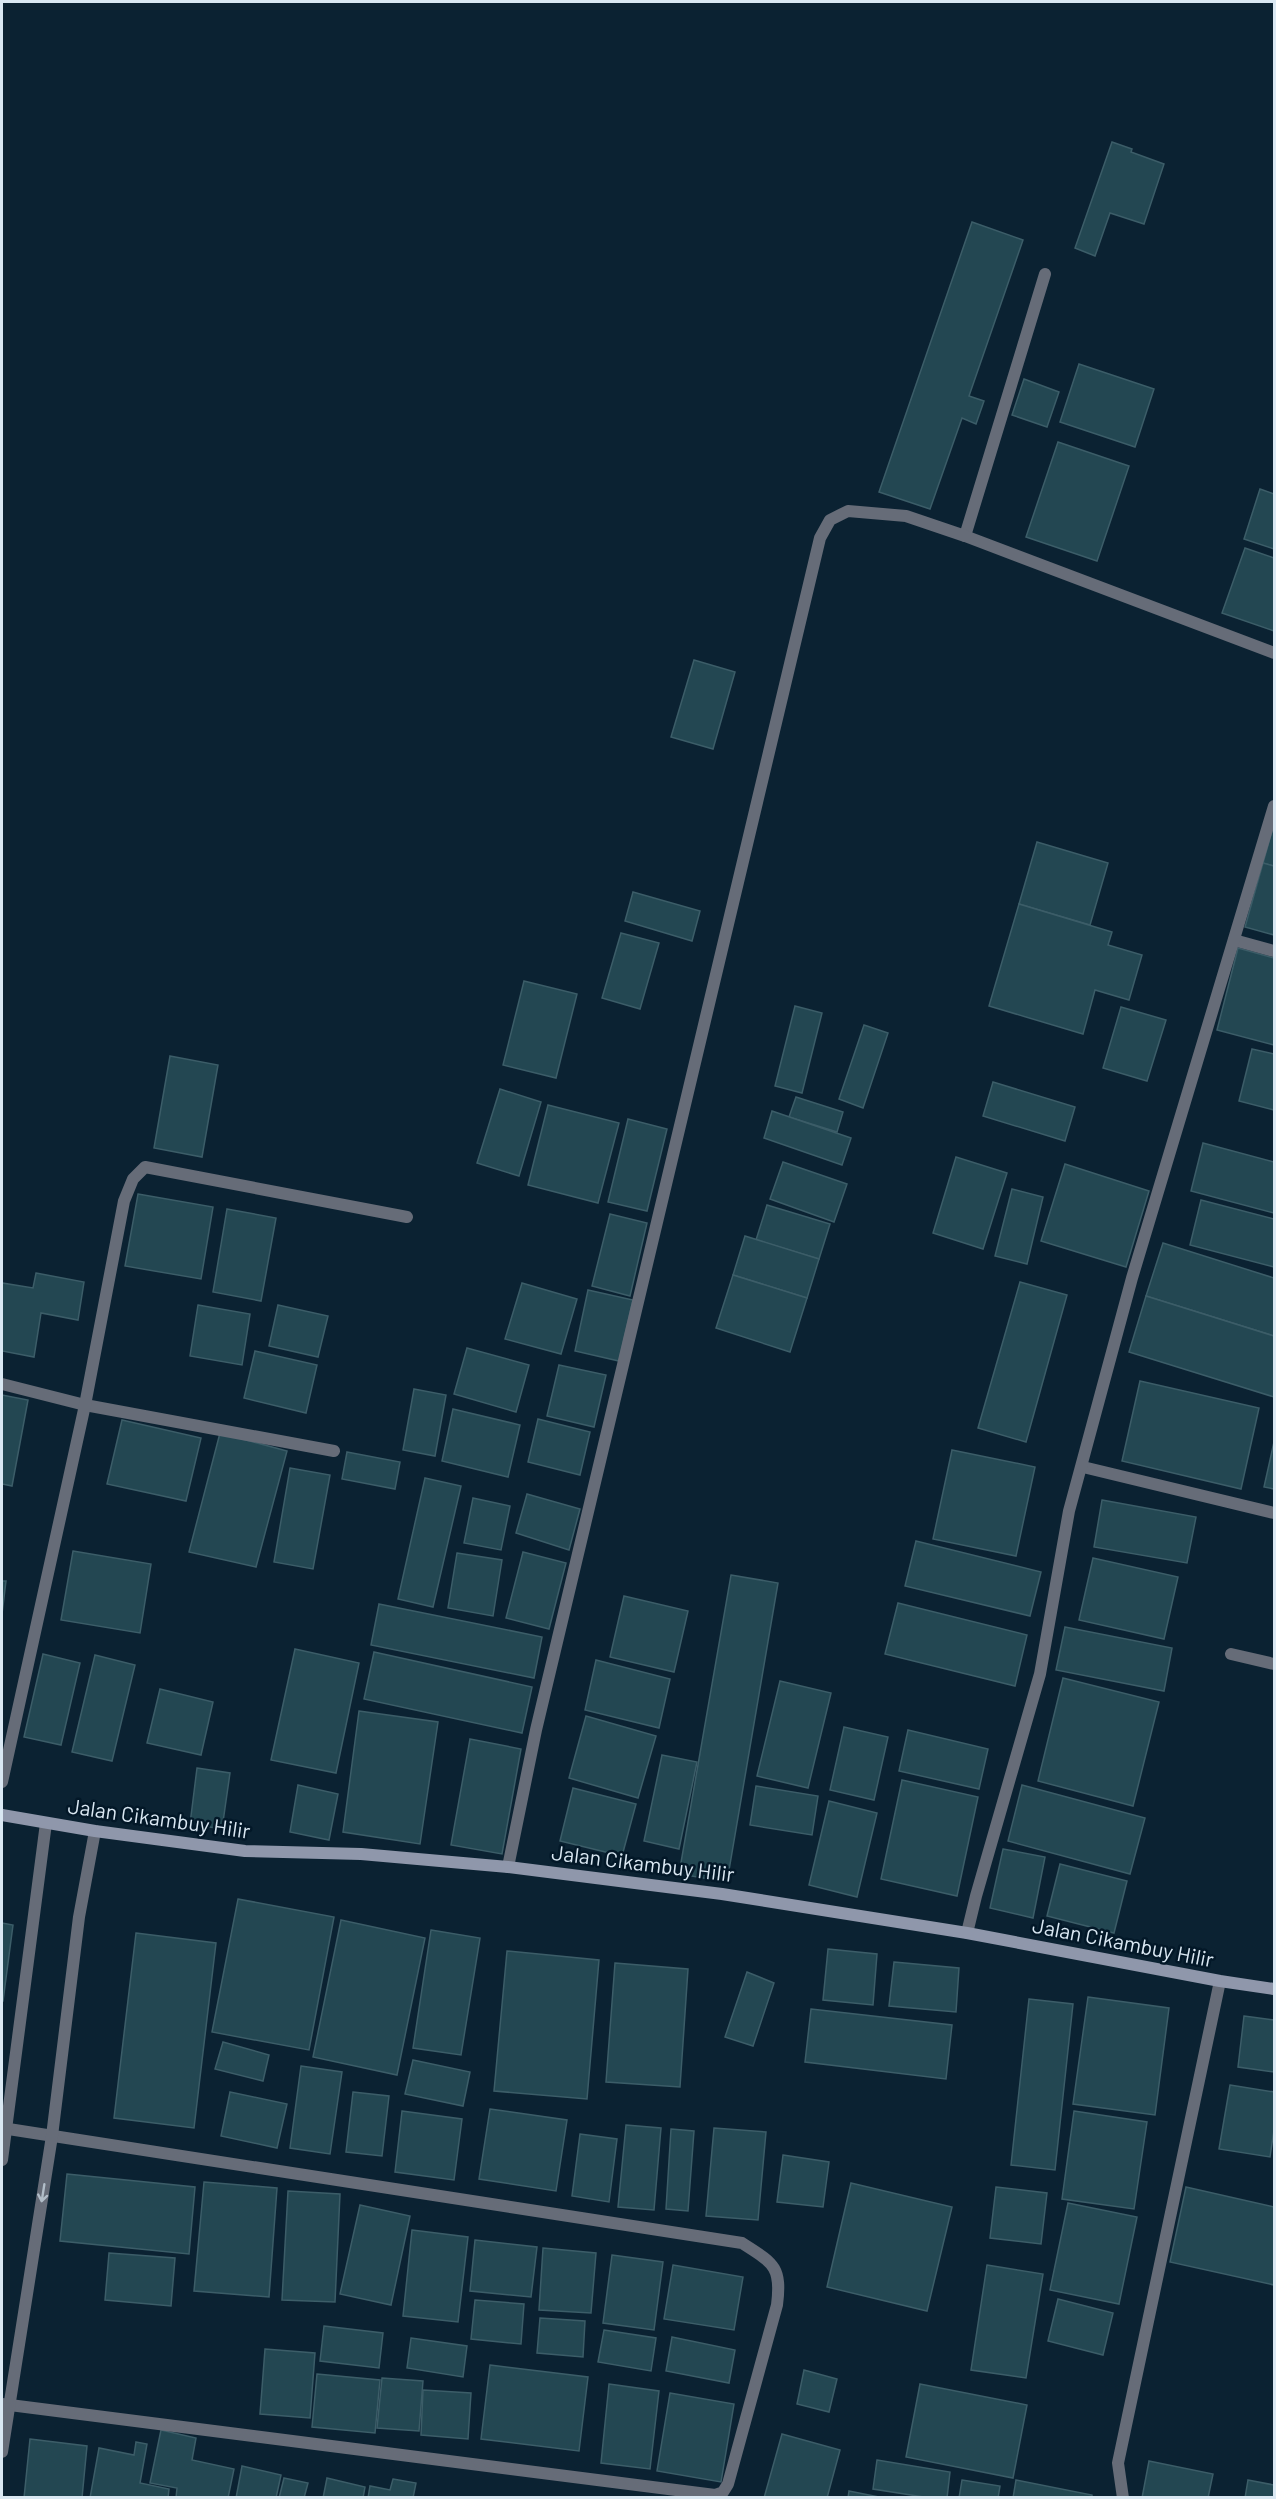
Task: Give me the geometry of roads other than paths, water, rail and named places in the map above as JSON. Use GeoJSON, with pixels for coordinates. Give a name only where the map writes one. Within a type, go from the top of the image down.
{"type":"FeatureCollection","features":[{"type":"Feature","properties":{"kind":"street"},"geometry":{"type":"LineString","coordinates":[[965,536],[1045,274]]}},
{"type":"Feature","properties":{"kind":"street"},"geometry":{"type":"LineString","coordinates":[[508,1867],[538,1719],[820,538],[830,520],[848,511],[906,516],[1275,652]]}},
{"type":"Feature","properties":{"kind":"street"},"geometry":{"type":"LineString","coordinates":[[967,1933],[1040,1674],[1069,1511],[1083,1467],[1132,1278],[1275,806]]}},
{"type":"Feature","properties":{"kind":"street"},"geometry":{"type":"LineString","coordinates":[[1234,940],[1275,951]]}},
{"type":"Feature","properties":{"kind":"street"},"geometry":{"type":"LineString","coordinates":[[2,1782],[85,1405],[124,1201],[133,1179],[145,1167],[407,1217]]}},
{"type":"Feature","properties":{"kind":"street"},"geometry":{"type":"LineString","coordinates":[[2,1384],[85,1405],[334,1451]]}},
{"type":"Feature","properties":{"kind":"street"},"geometry":{"type":"LineString","coordinates":[[1083,1467],[1275,1513]]}},
{"type":"Feature","properties":{"kind":"street"},"geometry":{"type":"LineString","coordinates":[[1231,1654],[1275,1664]]}},
{"type":"Feature","properties":{"kind":"street","name":"Jalan Cikambuy Hilir"},"geometry":{"type":"LineString","coordinates":[[2,1815],[95,1831],[245,1851],[361,1854],[508,1867],[722,1894],[967,1933],[1220,1981],[1275,1989]]}},
{"type":"Feature","properties":{"kind":"street"},"geometry":{"type":"LineString","coordinates":[[2,2160],[4,2129],[46,1823]]}},
{"type":"Feature","properties":{"kind":"street"},"geometry":{"type":"LineString","coordinates":[[2,2452],[5,2405],[52,2136],[80,1917],[95,1831]]}},
{"type":"Feature","properties":{"kind":"street"},"geometry":{"type":"LineString","coordinates":[[1123,2498],[1118,2463],[1220,1981]]}},
{"type":"Feature","properties":{"kind":"street"},"geometry":{"type":"LineString","coordinates":[[4,2129],[742,2243],[769,2260],[778,2275],[777,2305],[728,2484],[723,2492],[715,2495],[5,2405]]}}]}
